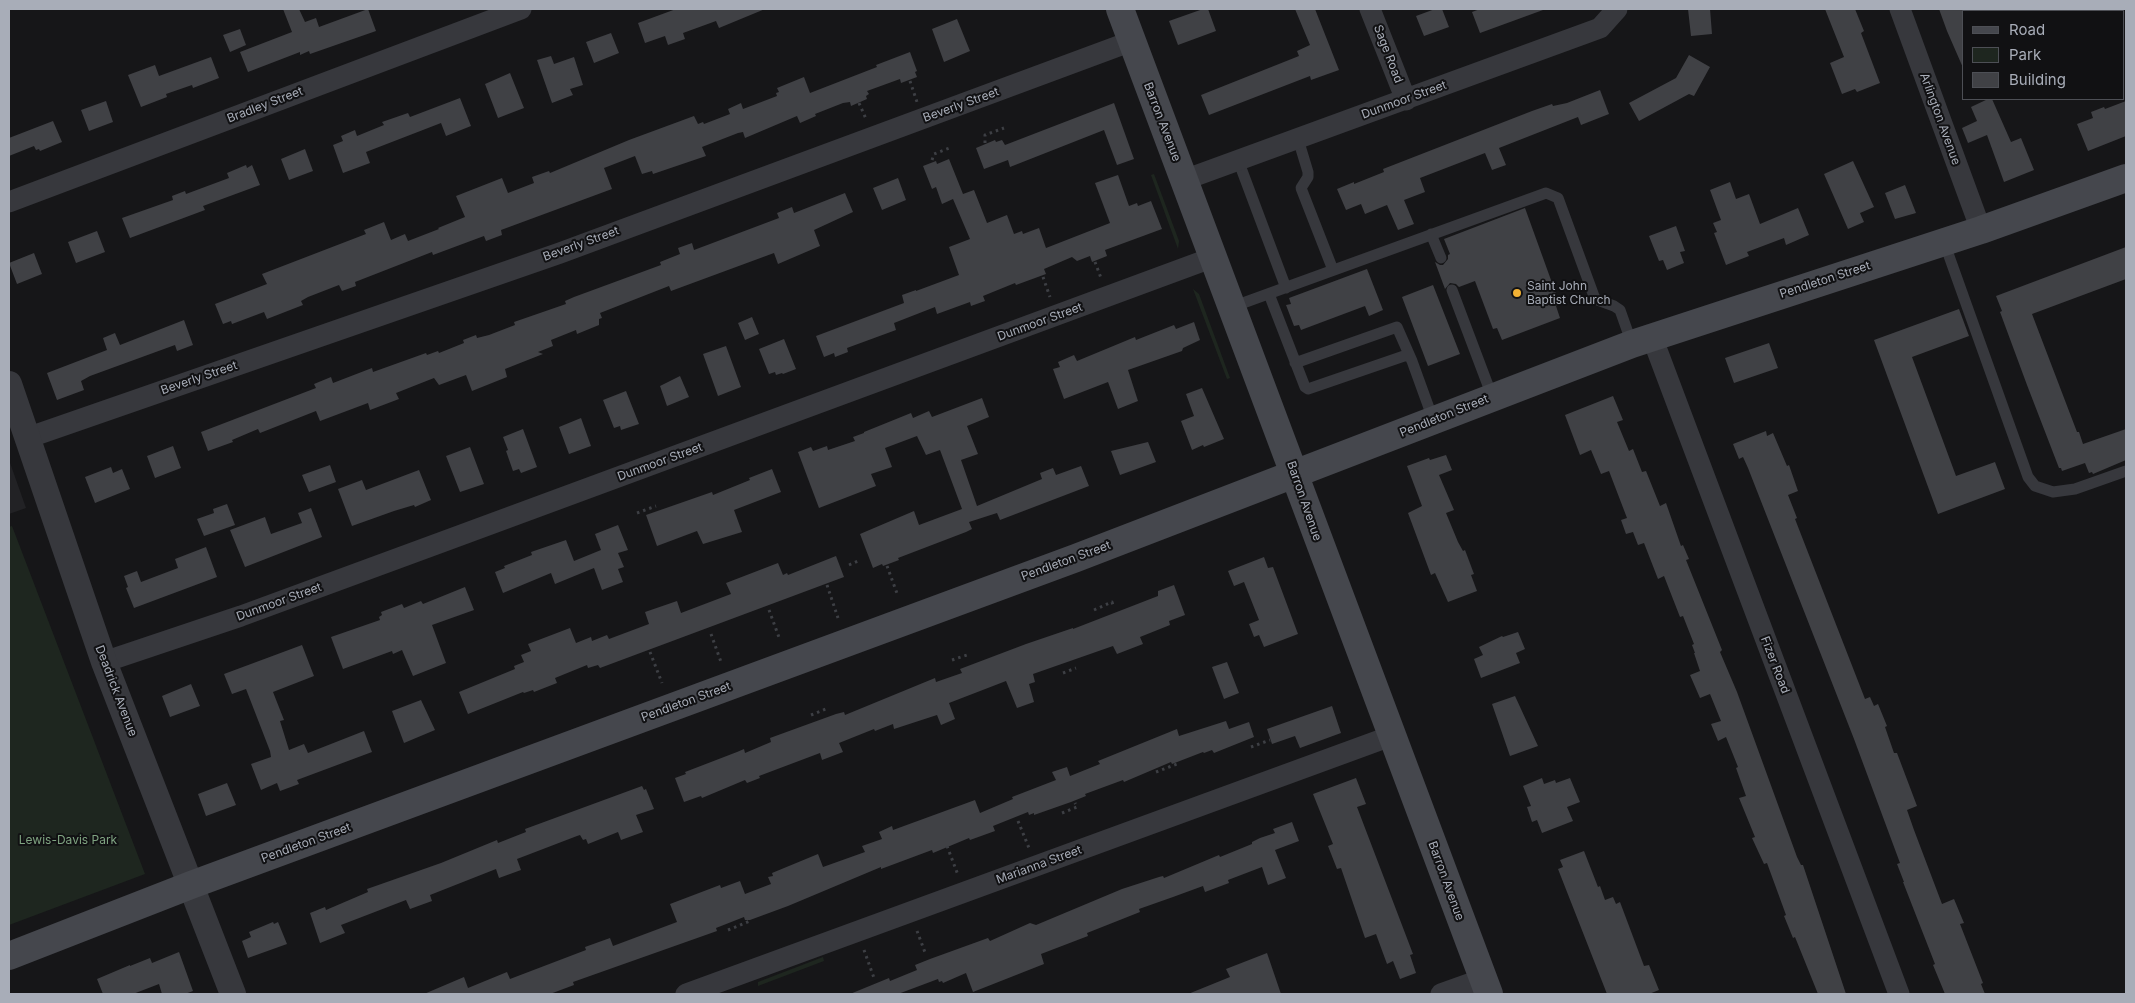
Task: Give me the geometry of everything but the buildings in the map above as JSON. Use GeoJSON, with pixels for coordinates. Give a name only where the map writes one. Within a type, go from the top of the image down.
{"type":"FeatureCollection","features":[{"type":"Feature","properties":{"kind":"main road","name":"Barron Avenue"},"geometry":{"type":"LineString","coordinates":[[1120,9],[1296,474],[1317,540],[1486,987]]}},
{"type":"Feature","properties":{"kind":"main road","name":"Pendleton Street"},"geometry":{"type":"LineString","coordinates":[[9,956],[191,885],[1076,558],[1296,474],[1492,396],[1642,340],[1981,230],[2126,178]]}},
{"type":"Feature","properties":{"kind":"street","name":"Bradley Street"},"geometry":{"type":"LineString","coordinates":[[9,202],[521,9]]}},
{"type":"Feature","properties":{"kind":"street","name":"Sage Road"},"geometry":{"type":"LineString","coordinates":[[1370,9],[1406,100]]}},
{"type":"Feature","properties":{"kind":"street","name":"Dunmoor Street"},"geometry":{"type":"LineString","coordinates":[[1184,180],[1600,28],[1617,9]]}},
{"type":"Feature","properties":{"kind":"street","name":"Arlington Avenue"},"geometry":{"type":"LineString","coordinates":[[1900,9],[1981,230]]}},
{"type":"Feature","properties":{"kind":"street","name":"Beverly Street"},"geometry":{"type":"LineString","coordinates":[[27,438],[560,252],[1132,41]]}},
{"type":"Feature","properties":{"kind":"street","name":"Dunmoor Street"},"geometry":{"type":"LineString","coordinates":[[104,662],[240,616],[1214,257]]}},
{"type":"Feature","properties":{"kind":"street","name":"Fizer Road"},"geometry":{"type":"LineString","coordinates":[[1642,340],[1899,994]]}},
{"type":"Feature","properties":{"kind":"street","name":"Deadrick Avenue"},"geometry":{"type":"LineString","coordinates":[[11,400],[27,438],[104,662],[233,994]]}},
{"type":"Feature","properties":{"kind":"street","name":"Marianna Street"},"geometry":{"type":"LineString","coordinates":[[686,994],[1391,736]]}},
{"type":"Feature","properties":{"kind":"street"},"geometry":{"type":"LineString","coordinates":[[1441,994],[1486,987]]}},
{"type":"Feature","properties":{"kind":"lane"},"geometry":{"type":"LineString","coordinates":[[1298,139],[1308,172],[1308,177],[1301,188],[1333,270]]}},
{"type":"Feature","properties":{"kind":"lane"},"geometry":{"type":"LineString","coordinates":[[1238,160],[1286,288]]}},
{"type":"Feature","properties":{"kind":"lane"},"geometry":{"type":"LineString","coordinates":[[1232,307],[1546,192],[1558,198],[1595,299],[1620,310],[1642,340]]}},
{"type":"Feature","properties":{"kind":"lane"},"geometry":{"type":"LineString","coordinates":[[1431,234],[1440,258]]}},
{"type":"Feature","properties":{"kind":"lane"},"geometry":{"type":"LineString","coordinates":[[1944,242],[2028,477],[2035,486],[2053,492],[2075,489],[2126,470]]}},
{"type":"Feature","properties":{"kind":"lane"},"geometry":{"type":"LineString","coordinates":[[1452,290],[1492,396]]}},
{"type":"Feature","properties":{"kind":"lane"},"geometry":{"type":"LineString","coordinates":[[1268,294],[1305,387],[1310,388],[1404,356],[1409,356]]}},
{"type":"Feature","properties":{"kind":"lane"},"geometry":{"type":"LineString","coordinates":[[1295,363],[1393,327],[1399,329],[1433,419]]}},
{"type":"Feature","properties":{"kind":"path"},"geometry":{"type":"LineString","coordinates":[[910,81],[918,103]]}},
{"type":"Feature","properties":{"kind":"path"},"geometry":{"type":"LineString","coordinates":[[860,103],[867,122]]}},
{"type":"Feature","properties":{"kind":"path"},"geometry":{"type":"LineString","coordinates":[[985,143],[985,135],[1004,128]]}},
{"type":"Feature","properties":{"kind":"path"},"geometry":{"type":"LineString","coordinates":[[932,160],[934,154],[952,147]]}},
{"type":"Feature","properties":{"kind":"path"},"geometry":{"type":"LineString","coordinates":[[1095,262],[1103,281]]}},
{"type":"Feature","properties":{"kind":"path"},"geometry":{"type":"LineString","coordinates":[[1043,277],[1051,300]]}},
{"type":"Feature","properties":{"kind":"path"},"geometry":{"type":"LineString","coordinates":[[637,513],[656,506]]}},
{"type":"Feature","properties":{"kind":"path"},"geometry":{"type":"LineString","coordinates":[[849,565],[858,561]]}},
{"type":"Feature","properties":{"kind":"path"},"geometry":{"type":"LineString","coordinates":[[887,566],[898,596]]}},
{"type":"Feature","properties":{"kind":"path"},"geometry":{"type":"LineString","coordinates":[[827,585],[838,618]]}},
{"type":"Feature","properties":{"kind":"path"},"geometry":{"type":"LineString","coordinates":[[1094,610],[1112,602],[1113,605]]}},
{"type":"Feature","properties":{"kind":"path"},"geometry":{"type":"LineString","coordinates":[[769,610],[780,640]]}},
{"type":"Feature","properties":{"kind":"path"},"geometry":{"type":"LineString","coordinates":[[711,634],[721,662]]}},
{"type":"Feature","properties":{"kind":"path"},"geometry":{"type":"LineString","coordinates":[[650,652],[662,683]]}},
{"type":"Feature","properties":{"kind":"path"},"geometry":{"type":"LineString","coordinates":[[952,660],[967,655]]}},
{"type":"Feature","properties":{"kind":"path"},"geometry":{"type":"LineString","coordinates":[[1063,673],[1076,668]]}},
{"type":"Feature","properties":{"kind":"path"},"geometry":{"type":"LineString","coordinates":[[811,715],[828,708]]}},
{"type":"Feature","properties":{"kind":"path"},"geometry":{"type":"LineString","coordinates":[[1251,747],[1270,740]]}},
{"type":"Feature","properties":{"kind":"path"},"geometry":{"type":"LineString","coordinates":[[1156,772],[1177,764]]}},
{"type":"Feature","properties":{"kind":"path"},"geometry":{"type":"LineString","coordinates":[[1062,813],[1077,807],[1075,803]]}},
{"type":"Feature","properties":{"kind":"path"},"geometry":{"type":"LineString","coordinates":[[1018,821],[1029,849]]}},
{"type":"Feature","properties":{"kind":"path"},"geometry":{"type":"LineString","coordinates":[[947,846],[958,875]]}},
{"type":"Feature","properties":{"kind":"path"},"geometry":{"type":"LineString","coordinates":[[728,930],[750,921]]}},
{"type":"Feature","properties":{"kind":"path"},"geometry":{"type":"LineString","coordinates":[[917,931],[926,955]]}},
{"type":"Feature","properties":{"kind":"path"},"geometry":{"type":"LineString","coordinates":[[864,950],[874,978]]}},
{"type":"Feature","properties":{"kind":"shaded area"},"geometry":{"type":"Polygon","coordinates":[[[9,460],[26,508],[9,514],[9,460]]]}},
{"type":"Feature","properties":{"kind":"green space"},"geometry":{"type":"Polygon","coordinates":[[[1154,174],[1179,241],[1178,249],[1151,175],[1154,174]]]}},
{"type":"Feature","properties":{"kind":"green space"},"geometry":{"type":"Polygon","coordinates":[[[1193,289],[1199,294],[1230,378],[1227,379],[1193,289]]]}},
{"type":"Feature","properties":{"kind":"green space","name":"Lewis-Davis Park"},"geometry":{"type":"Polygon","coordinates":[[[12,526],[145,874],[9,925],[9,527],[12,526]]]}},
{"type":"Feature","properties":{"kind":"green space"},"geometry":{"type":"Polygon","coordinates":[[[823,957],[824,961],[758,986],[758,982],[823,957]]]}},
{"type":"Feature","properties":{"kind":"place","name":"Saint John Baptist Church"},"geometry":{"type":"Point","coordinates":[1517,293]}}]}
